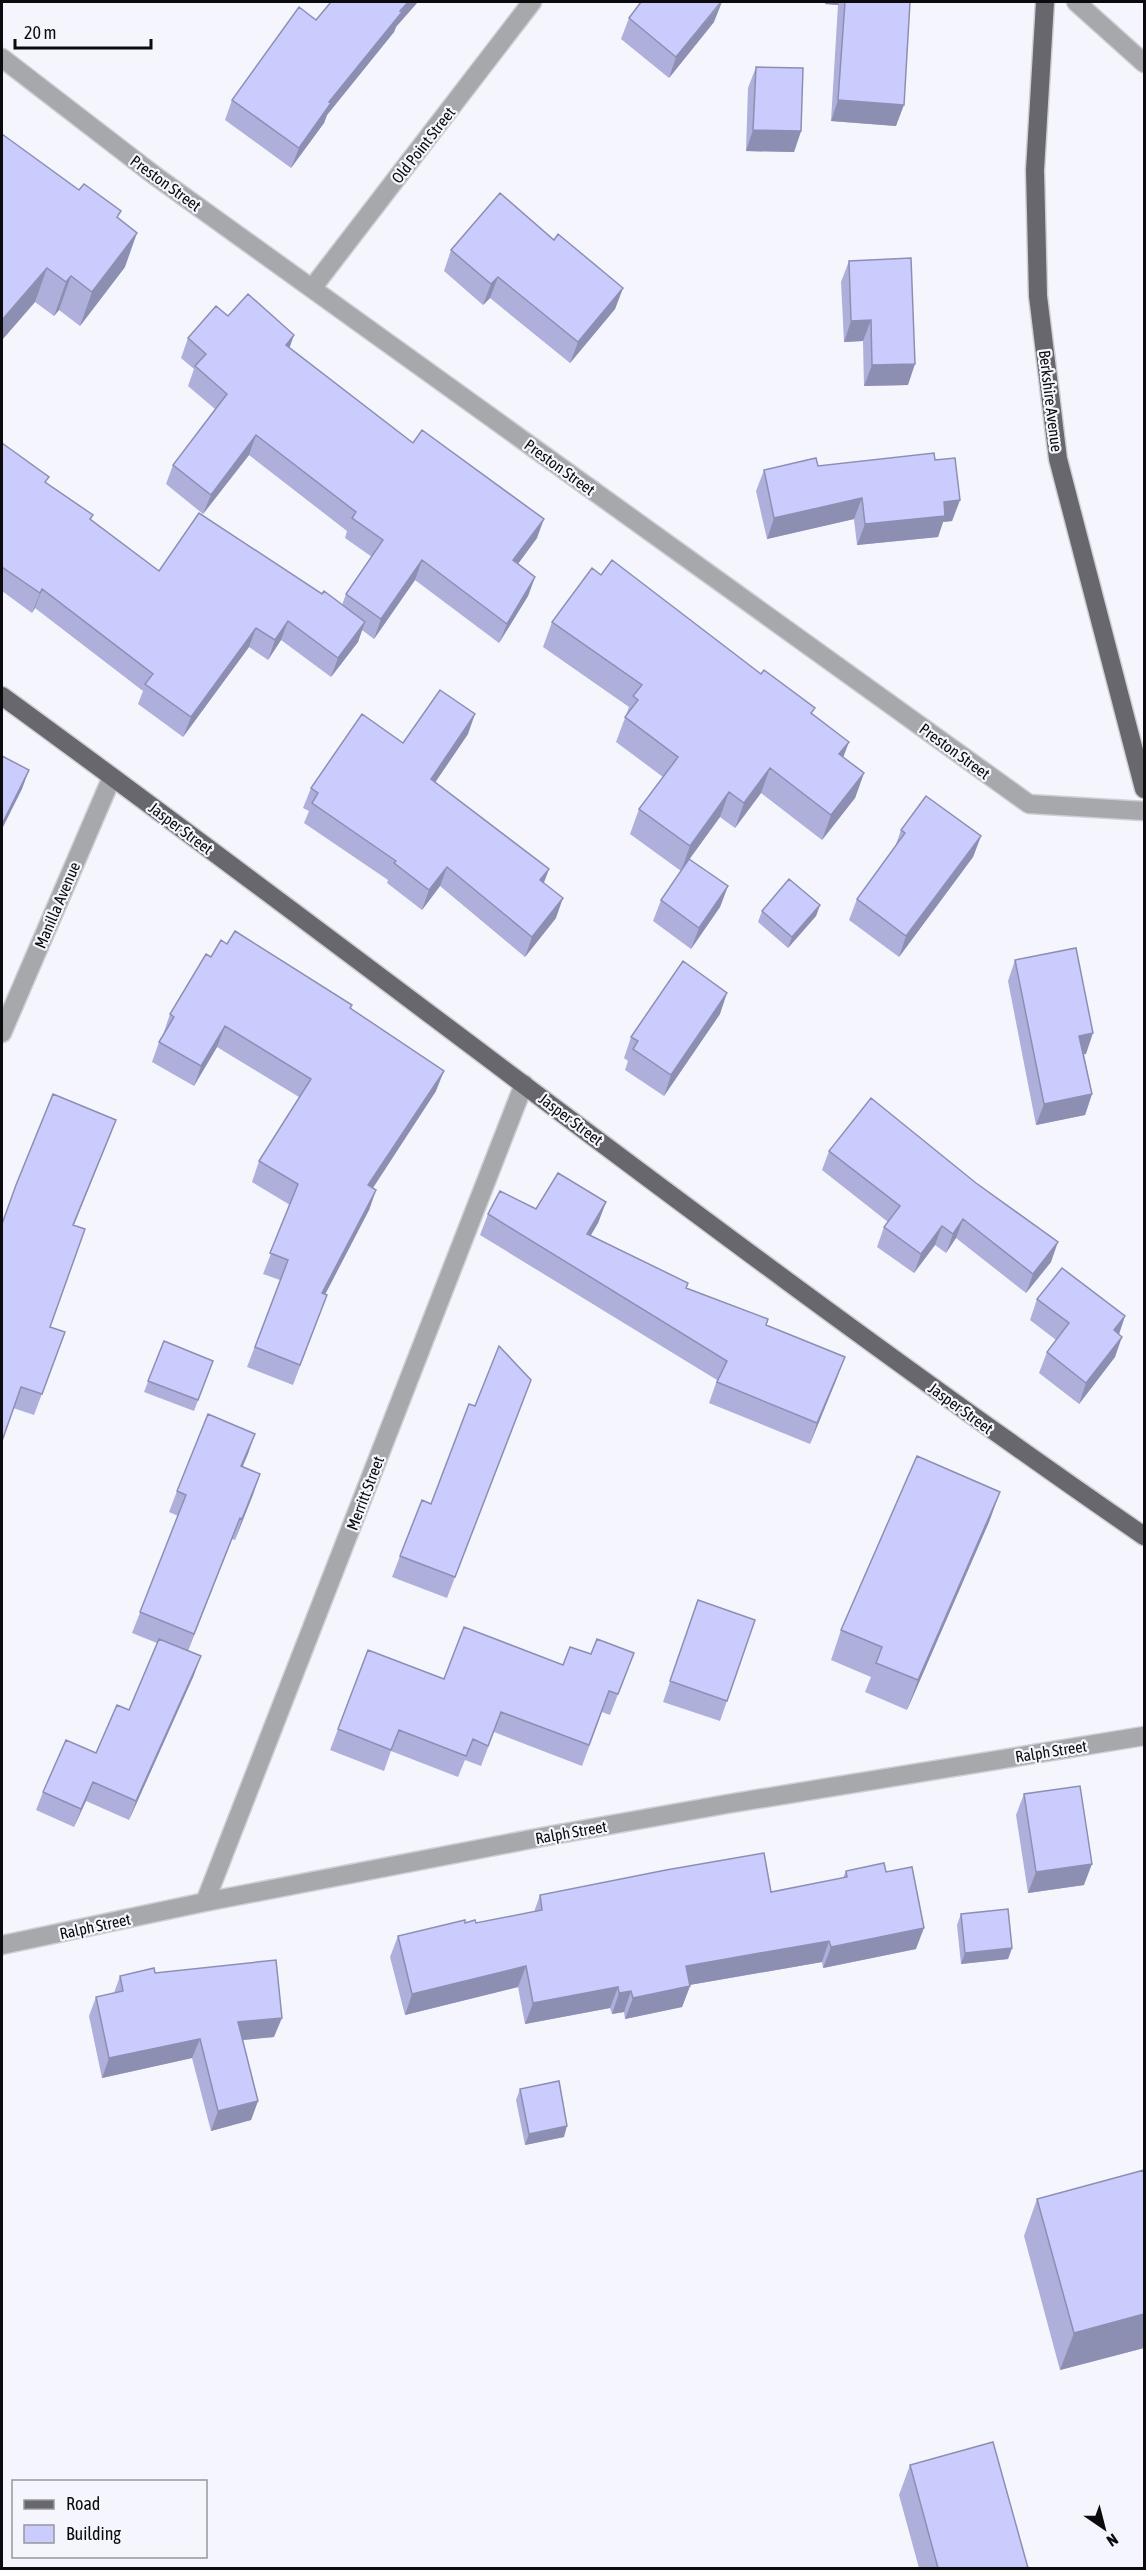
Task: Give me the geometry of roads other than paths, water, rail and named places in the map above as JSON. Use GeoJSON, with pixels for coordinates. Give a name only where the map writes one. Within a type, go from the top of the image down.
{"type":"FeatureCollection","features":[{"type":"Feature","properties":{"kind":"main road","name":"Berkshire Avenue"},"geometry":{"type":"LineString","coordinates":[[1045,2],[1035,170],[1038,296],[1057,447],[1144,789]]}},
{"type":"Feature","properties":{"kind":"main road","name":"Jasper Street"},"geometry":{"type":"LineString","coordinates":[[2,696],[980,1422],[1144,1536]]}},
{"type":"Feature","properties":{"kind":"street","name":"Old Point Street"},"geometry":{"type":"LineString","coordinates":[[313,288],[532,2]]}},
{"type":"Feature","properties":{"kind":"street"},"geometry":{"type":"LineString","coordinates":[[1076,2],[1144,63]]}},
{"type":"Feature","properties":{"kind":"street","name":"Preston Street"},"geometry":{"type":"LineString","coordinates":[[2,58],[154,175],[1029,804],[1144,811]]}},
{"type":"Feature","properties":{"kind":"street","name":"Manilla Avenue"},"geometry":{"type":"LineString","coordinates":[[2,1033],[112,777]]}},
{"type":"Feature","properties":{"kind":"street","name":"Merritt Street"},"geometry":{"type":"LineString","coordinates":[[205,1902],[524,1084]]}},
{"type":"Feature","properties":{"kind":"street","name":"Ralph Street"},"geometry":{"type":"LineString","coordinates":[[2,1945],[205,1902],[727,1804],[1144,1736]]}}]}
